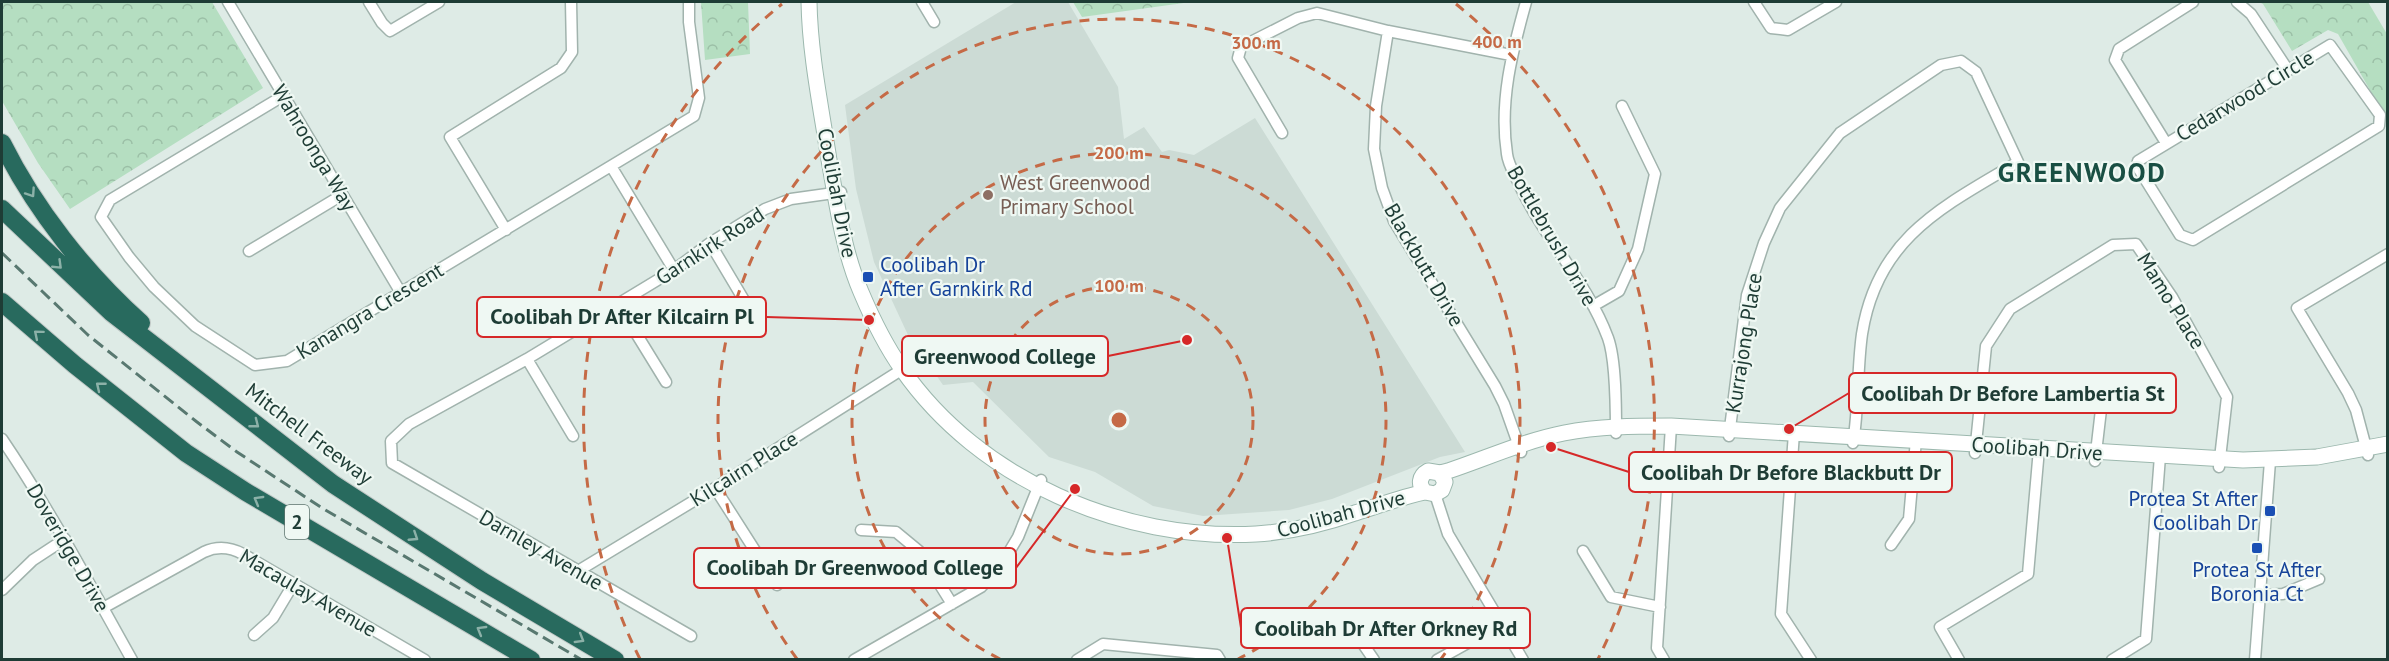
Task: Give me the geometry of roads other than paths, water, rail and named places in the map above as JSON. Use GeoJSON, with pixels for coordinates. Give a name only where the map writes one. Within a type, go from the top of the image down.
{"type":"FeatureCollection","features":[{"type":"Feature","properties":{"kind":"highway"},"geometry":{"type":"LineString","coordinates":[[2,142],[21,178],[50,221],[93,274],[133,316],[209,388]]}},
{"type":"Feature","properties":{"kind":"highway","name":"Mitchell Freeway"},"geometry":{"type":"LineString","coordinates":[[2,209],[105,307],[333,484],[482,581],[615,660]]}},
{"type":"Feature","properties":{"kind":"highway","name":"2"},"geometry":{"type":"LineString","coordinates":[[2,302],[92,379],[186,453],[246,492],[531,660]]}},
{"type":"Feature","properties":{"kind":"main road","name":"Coolibah Drive"},"geometry":{"type":"LineString","coordinates":[[809,2],[814,68],[838,192],[863,277],[906,367],[970,431],[1039,483],[1123,511],[1175,522],[1236,526],[1266,525],[1316,517],[1433,485],[1563,433],[1616,430],[1670,429],[2159,461],[2269,465],[2388,451]]}},
{"type":"Feature","properties":{"kind":"main road","name":"Coolibah Drive"},"geometry":{"type":"LineString","coordinates":[[817,2],[838,192]]}},
{"type":"Feature","properties":{"kind":"main road","name":"Coolibah Drive"},"geometry":{"type":"LineString","coordinates":[[2367,452],[2388,444]]}},
{"type":"Feature","properties":{"kind":"street","name":"Wahroonga Way"},"geometry":{"type":"LineString","coordinates":[[228,2],[401,293]]}},
{"type":"Feature","properties":{"kind":"street"},"geometry":{"type":"LineString","coordinates":[[369,2],[390,31],[439,2]]}},
{"type":"Feature","properties":{"kind":"street"},"geometry":{"type":"LineString","coordinates":[[506,230],[450,137],[561,68],[572,52],[571,2]]}},
{"type":"Feature","properties":{"kind":"street","name":"Kanangra Crescent"},"geometry":{"type":"LineString","coordinates":[[283,96],[110,200],[101,217],[129,257],[154,287],[195,326],[255,365],[287,361],[694,116],[699,98],[689,22],[689,2]]}},
{"type":"Feature","properties":{"kind":"street"},"geometry":{"type":"LineString","coordinates":[[922,2],[934,22]]}},
{"type":"Feature","properties":{"kind":"street","name":"Bottlebrush Drive"},"geometry":{"type":"LineString","coordinates":[[1526,2],[1511,55],[1504,105],[1507,157],[1527,202],[1593,306],[1611,350],[1616,430]]}},
{"type":"Feature","properties":{"kind":"street"},"geometry":{"type":"LineString","coordinates":[[1754,2],[1771,28],[1788,30],[1836,2]]}},
{"type":"Feature","properties":{"kind":"street"},"geometry":{"type":"LineString","coordinates":[[2166,143],[2115,60],[2119,49],[2193,2]]}},
{"type":"Feature","properties":{"kind":"street"},"geometry":{"type":"LineString","coordinates":[[2237,2],[2251,14],[2288,70]]}},
{"type":"Feature","properties":{"kind":"street"},"geometry":{"type":"LineString","coordinates":[[1282,134],[1238,58],[1241,47],[1298,18],[1317,13],[1388,31],[1511,55]]}},
{"type":"Feature","properties":{"kind":"street","name":"Blackbutt Drive"},"geometry":{"type":"LineString","coordinates":[[1388,31],[1376,106],[1374,149],[1382,188],[1394,221],[1495,386],[1520,449]]}},
{"type":"Feature","properties":{"kind":"street","name":"Cedarwood Circle"},"geometry":{"type":"LineString","coordinates":[[2330,45],[2380,115],[2379,126],[2193,240],[2180,235],[2137,166],[2138,161],[2166,143],[2330,45]]}},
{"type":"Feature","properties":{"kind":"street","name":"Kurrajong Place"},"geometry":{"type":"LineString","coordinates":[[1730,433],[1747,295],[1764,243],[1780,208],[1840,133],[1941,65],[1961,61],[1977,72],[2018,162],[1941,207],[1903,243],[1880,274],[1868,307],[1862,335],[1854,441]]}},
{"type":"Feature","properties":{"kind":"street"},"geometry":{"type":"LineString","coordinates":[[1593,306],[1619,291],[1638,249],[1654,174],[1622,106]]}},
{"type":"Feature","properties":{"kind":"street"},"geometry":{"type":"LineString","coordinates":[[611,166],[674,270]]}},
{"type":"Feature","properties":{"kind":"street","name":"Garnkirk Road"},"geometry":{"type":"LineString","coordinates":[[392,463],[391,441],[409,424],[527,359],[674,270],[710,243],[777,203],[838,192]]}},
{"type":"Feature","properties":{"kind":"street"},"geometry":{"type":"LineString","coordinates":[[249,251],[342,195]]}},
{"type":"Feature","properties":{"kind":"street"},"geometry":{"type":"LineString","coordinates":[[710,243],[757,322]]}},
{"type":"Feature","properties":{"kind":"street","name":"Mamo Place"},"geometry":{"type":"LineString","coordinates":[[1976,449],[1986,346],[2010,309],[2113,245],[2136,244],[2172,297],[2227,397],[2219,463]]}},
{"type":"Feature","properties":{"kind":"street"},"geometry":{"type":"LineString","coordinates":[[2367,452],[2356,410],[2348,393],[2297,309],[2388,254]]}},
{"type":"Feature","properties":{"kind":"street"},"geometry":{"type":"LineString","coordinates":[[618,304],[666,382]]}},
{"type":"Feature","properties":{"kind":"street"},"geometry":{"type":"LineString","coordinates":[[527,359],[573,436]]}},
{"type":"Feature","properties":{"kind":"street","name":"Kilcairn Place"},"geometry":{"type":"LineString","coordinates":[[578,571],[715,488],[906,367]]}},
{"type":"Feature","properties":{"kind":"street"},"geometry":{"type":"LineString","coordinates":[[2096,457],[2104,384]]}},
{"type":"Feature","properties":{"kind":"street"},"geometry":{"type":"LineString","coordinates":[[1664,660],[1657,648],[1670,429]]}},
{"type":"Feature","properties":{"kind":"street"},"geometry":{"type":"LineString","coordinates":[[1793,437],[1781,614],[1811,660]]}},
{"type":"Feature","properties":{"kind":"street","name":"Doveridge Drive"},"geometry":{"type":"LineString","coordinates":[[2,440],[65,539],[132,660]]}},
{"type":"Feature","properties":{"kind":"street"},"geometry":{"type":"LineString","coordinates":[[1891,545],[1909,519],[1915,444]]}},
{"type":"Feature","properties":{"kind":"street"},"geometry":{"type":"LineString","coordinates":[[1959,660],[1940,627],[2028,574],[2038,453]]}},
{"type":"Feature","properties":{"kind":"street"},"geometry":{"type":"LineString","coordinates":[[2112,660],[2146,639],[2159,461]]}},
{"type":"Feature","properties":{"kind":"street","name":"Darnley Avenue"},"geometry":{"type":"LineString","coordinates":[[392,463],[691,636]]}},
{"type":"Feature","properties":{"kind":"street"},"geometry":{"type":"LineString","coordinates":[[2255,660],[2269,465]]}},
{"type":"Feature","properties":{"kind":"street"},"geometry":{"type":"LineString","coordinates":[[854,660],[981,587],[1000,567],[1017,537],[1039,483]]}},
{"type":"Feature","properties":{"kind":"street"},"geometry":{"type":"LineString","coordinates":[[1433,485],[1448,534],[1523,660]]}},
{"type":"Feature","properties":{"kind":"street"},"geometry":{"type":"LineString","coordinates":[[715,488],[777,585]]}},
{"type":"Feature","properties":{"kind":"street"},"geometry":{"type":"LineString","coordinates":[[861,530],[896,532],[920,551],[952,604]]}},
{"type":"Feature","properties":{"kind":"street"},"geometry":{"type":"LineString","coordinates":[[2,590],[33,560],[65,539]]}},
{"type":"Feature","properties":{"kind":"street","name":"Macaulay Avenue"},"geometry":{"type":"LineString","coordinates":[[103,608],[204,552],[221,548],[238,551],[422,659]]}},
{"type":"Feature","properties":{"kind":"street"},"geometry":{"type":"LineString","coordinates":[[1583,551],[1611,597],[1660,607]]}},
{"type":"Feature","properties":{"kind":"street"},"geometry":{"type":"LineString","coordinates":[[2259,594],[2283,594],[2319,579]]}},
{"type":"Feature","properties":{"kind":"street"},"geometry":{"type":"LineString","coordinates":[[254,635],[273,618],[294,584]]}},
{"type":"Feature","properties":{"kind":"street"},"geometry":{"type":"LineString","coordinates":[[1437,660],[1502,624]]}},
{"type":"Feature","properties":{"kind":"street"},"geometry":{"type":"LineString","coordinates":[[1352,628],[1374,660]]}},
{"type":"Feature","properties":{"kind":"street"},"geometry":{"type":"LineString","coordinates":[[1077,660],[1103,644],[1217,655],[1220,660]]}},
{"type":"Feature","properties":{"kind":"railway"},"geometry":{"type":"LineString","coordinates":[[2,253],[88,335],[237,452],[322,508],[582,660]]}},
{"type":"Feature","properties":{"kind":"place","name":"West Greenwood Primary School"},"geometry":{"type":"Point","coordinates":[988,195]}},
{"type":"Feature","properties":{"kind":"place","name":"Coolibah Dr After Garnkirk Rd"},"geometry":{"type":"Point","coordinates":[868,277]}},
{"type":"Feature","properties":{"kind":"place","name":"Coolibah Dr After Kilcairn Pl"},"geometry":{"type":"Point","coordinates":[869,320]}},
{"type":"Feature","properties":{"kind":"place","name":"Greenwood College"},"geometry":{"type":"Point","coordinates":[1187,340]}},
{"type":"Feature","properties":{"kind":"place","name":"Coolibah Dr Before Lambertia St"},"geometry":{"type":"Point","coordinates":[1789,429]}},
{"type":"Feature","properties":{"kind":"place","name":"Coolibah Dr Before Blackbutt Dr"},"geometry":{"type":"Point","coordinates":[1551,447]}},
{"type":"Feature","properties":{"kind":"place","name":"Coolibah Dr Greenwood College"},"geometry":{"type":"Point","coordinates":[1075,489]}},
{"type":"Feature","properties":{"kind":"place","name":"Protea St After Coolibah Dr"},"geometry":{"type":"Point","coordinates":[2270,511]}},
{"type":"Feature","properties":{"kind":"place","name":"Coolibah Dr After Orkney Rd"},"geometry":{"type":"Point","coordinates":[1227,538]}},
{"type":"Feature","properties":{"kind":"place","name":"Protea St After Boronia Ct"},"geometry":{"type":"Point","coordinates":[2257,548]}},
{"type":"Feature","properties":{"kind":"district","name":"GREENWOOD"},"geometry":{"type":"Point","coordinates":[2082,173]}}]}
